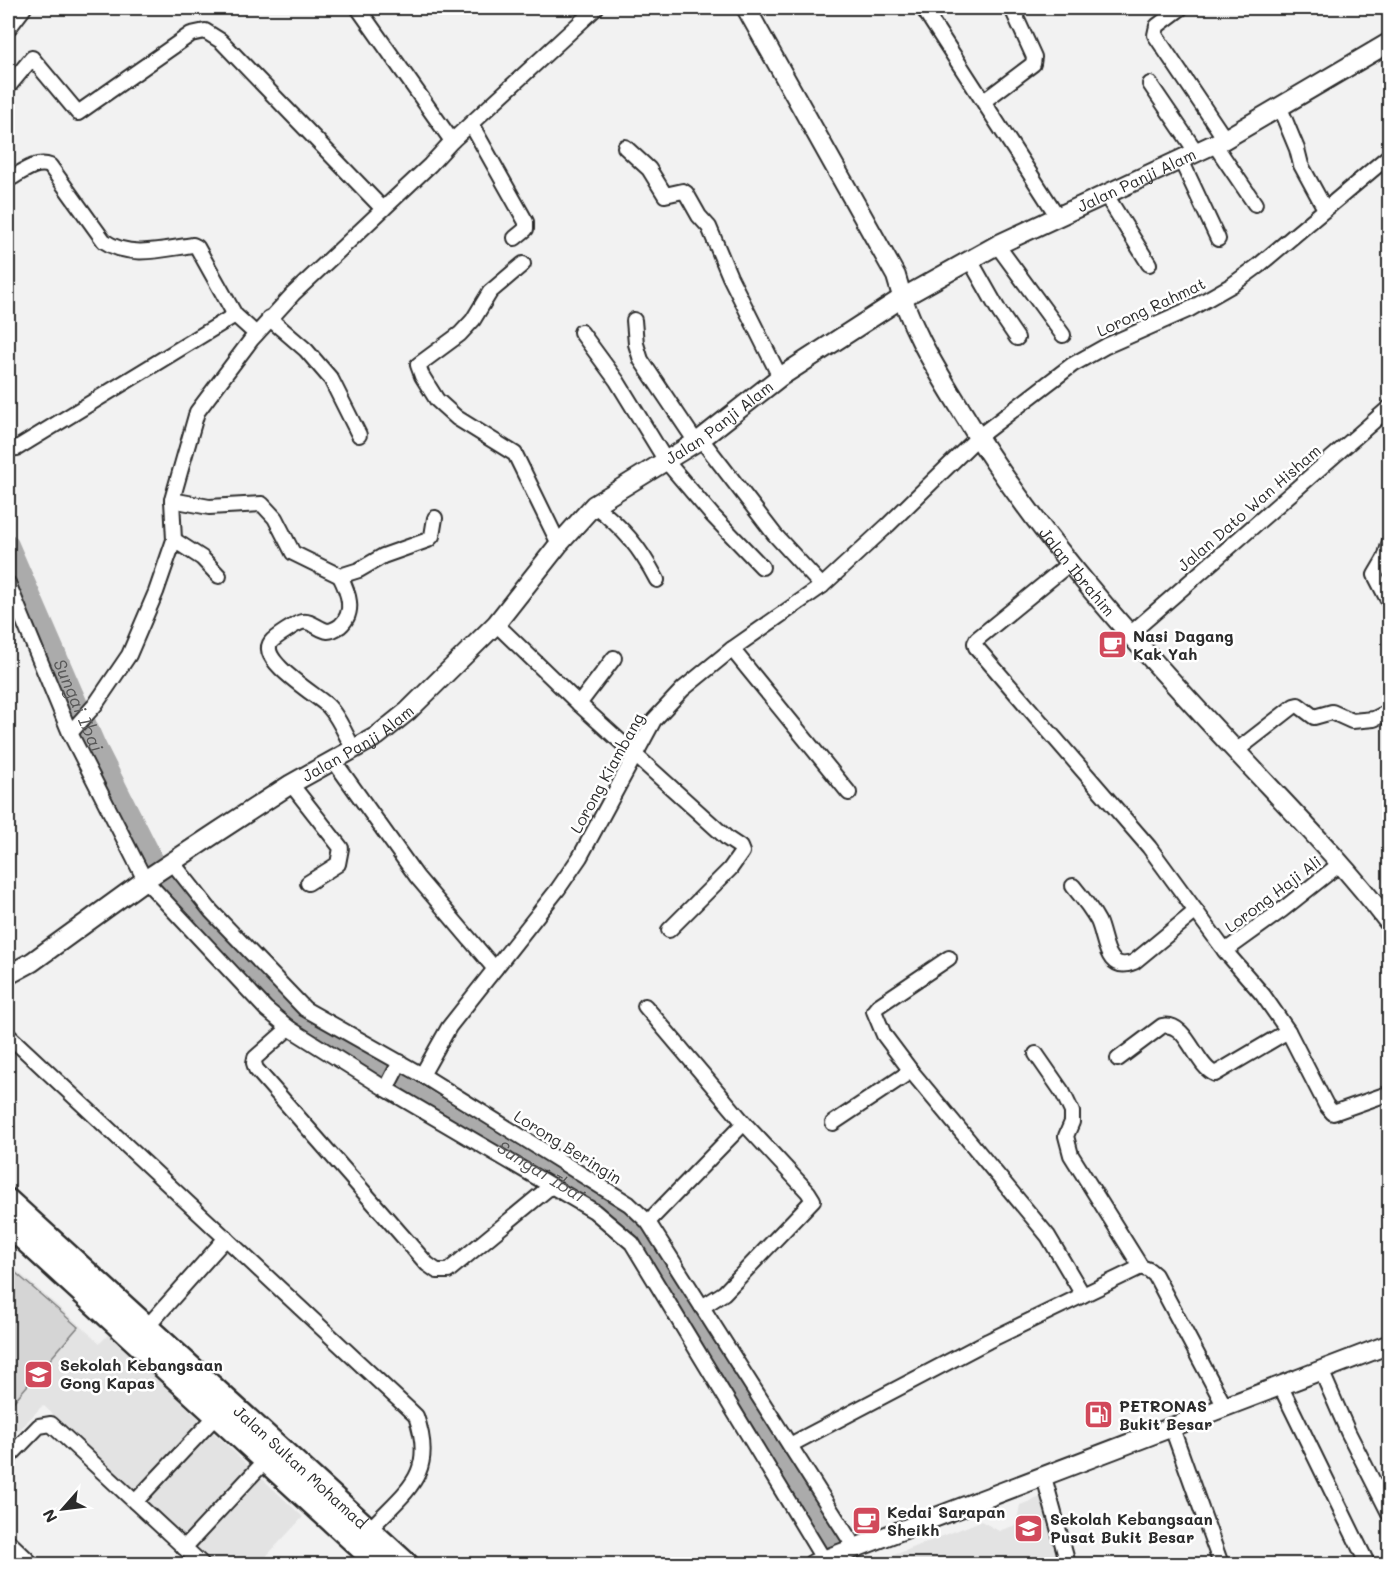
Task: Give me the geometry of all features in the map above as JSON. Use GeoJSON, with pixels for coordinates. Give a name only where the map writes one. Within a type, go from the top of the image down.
{"type":"FeatureCollection","features":[{"type":"Feature","properties":{"kind":"highway","name":"Jalan Sultan Mohamad"},"geometry":{"type":"LineString","coordinates":[[8,1200],[407,1564]]}},
{"type":"Feature","properties":{"kind":"highway","name":"Jalan Sultan Mohamad"},"geometry":{"type":"LineString","coordinates":[[8,1226],[378,1564]]}},
{"type":"Feature","properties":{"kind":"main road","name":"Jalan Ibrahim"},"geometry":{"type":"LineString","coordinates":[[746,8],[896,276],[914,330],[978,437],[1029,510],[1130,634],[1341,863],[1389,924]]}},
{"type":"Feature","properties":{"kind":"main road","name":"Jalan Panji Alam"},"geometry":{"type":"LineString","coordinates":[[8,975],[32,962],[145,880],[291,784],[377,736],[408,711],[496,624],[559,544],[594,505],[698,440],[780,377],[902,298],[997,245],[1220,142],[1389,42]]}},
{"type":"Feature","properties":{"kind":"main road","name":"Jalan Panji Alam"},"geometry":{"type":"LineString","coordinates":[[8,963],[117,900]]}},
{"type":"Feature","properties":{"kind":"main road"},"geometry":{"type":"LineString","coordinates":[[818,1562],[1389,1344]]}},
{"type":"Feature","properties":{"kind":"street"},"geometry":{"type":"LineString","coordinates":[[8,29],[24,8]]}},
{"type":"Feature","properties":{"kind":"street"},"geometry":{"type":"LineString","coordinates":[[358,8],[452,141]]}},
{"type":"Feature","properties":{"kind":"street"},"geometry":{"type":"LineString","coordinates":[[70,732],[94,706],[129,655],[156,592],[174,540],[172,500],[197,412],[269,318],[452,141],[596,8]]}},
{"type":"Feature","properties":{"kind":"street"},"geometry":{"type":"LineString","coordinates":[[923,8],[1058,217]]}},
{"type":"Feature","properties":{"kind":"street"},"geometry":{"type":"LineString","coordinates":[[984,101],[1033,64],[1034,57],[1014,13],[1018,8]]}},
{"type":"Feature","properties":{"kind":"street"},"geometry":{"type":"LineString","coordinates":[[1181,8],[1157,26],[1155,35],[1255,204]]}},
{"type":"Feature","properties":{"kind":"street"},"geometry":{"type":"LineString","coordinates":[[8,87],[32,58],[78,113],[191,34],[204,32],[221,41],[383,209]]}},
{"type":"Feature","properties":{"kind":"street"},"geometry":{"type":"LineString","coordinates":[[1150,84],[1189,157],[1218,239]]}},
{"type":"Feature","properties":{"kind":"street"},"geometry":{"type":"LineString","coordinates":[[1280,108],[1297,149],[1300,165],[1325,209]]}},
{"type":"Feature","properties":{"kind":"street"},"geometry":{"type":"LineString","coordinates":[[471,124],[526,222],[526,230],[515,238]]}},
{"type":"Feature","properties":{"kind":"street"},"geometry":{"type":"LineString","coordinates":[[625,147],[649,169],[665,195],[682,191],[686,193],[699,216],[709,227],[730,277],[780,377]]}},
{"type":"Feature","properties":{"kind":"street","name":"Lorong Rahmat"},"geometry":{"type":"LineString","coordinates":[[978,437],[1072,365],[1106,346],[1190,309],[1232,285],[1258,266],[1389,155]]}},
{"type":"Feature","properties":{"kind":"street"},"geometry":{"type":"LineString","coordinates":[[8,180],[37,164],[43,163],[50,166],[104,241],[114,248],[133,252],[197,247],[236,315],[256,334]]}},
{"type":"Feature","properties":{"kind":"street"},"geometry":{"type":"LineString","coordinates":[[1107,195],[1149,264]]}},
{"type":"Feature","properties":{"kind":"street"},"geometry":{"type":"LineString","coordinates":[[997,245],[1063,335]]}},
{"type":"Feature","properties":{"kind":"street"},"geometry":{"type":"LineString","coordinates":[[970,260],[1017,338]]}},
{"type":"Feature","properties":{"kind":"street"},"geometry":{"type":"LineString","coordinates":[[523,264],[490,292],[460,334],[418,365],[437,400],[457,417],[515,454],[559,544]]}},
{"type":"Feature","properties":{"kind":"street"},"geometry":{"type":"LineString","coordinates":[[8,449],[17,448],[236,315]]}},
{"type":"Feature","properties":{"kind":"street"},"geometry":{"type":"LineString","coordinates":[[269,318],[306,350],[331,379],[358,435]]}},
{"type":"Feature","properties":{"kind":"street"},"geometry":{"type":"LineString","coordinates":[[634,320],[636,344],[641,360],[698,440],[775,535],[822,586]]}},
{"type":"Feature","properties":{"kind":"street"},"geometry":{"type":"LineString","coordinates":[[581,332],[617,381],[666,461],[712,515],[762,567]]}},
{"type":"Feature","properties":{"kind":"street","name":"Jalan Dato Wan Hisham"},"geometry":{"type":"LineString","coordinates":[[1130,634],[1387,414]]}},
{"type":"Feature","properties":{"kind":"street","name":"Lorong Kiambang"},"geometry":{"type":"LineString","coordinates":[[422,1075],[449,1027],[558,889],[580,857],[654,720],[683,689],[732,649],[822,586],[978,437]]}},
{"type":"Feature","properties":{"kind":"street"},"geometry":{"type":"LineString","coordinates":[[172,500],[209,507],[262,504],[275,518],[293,553],[340,576],[348,591],[350,608],[347,620],[337,628],[327,631],[307,622],[300,622],[272,641],[269,646],[270,653],[288,675],[331,709],[354,750]]}},
{"type":"Feature","properties":{"kind":"street"},"geometry":{"type":"LineString","coordinates":[[594,505],[621,527],[645,558],[657,580]]}},
{"type":"Feature","properties":{"kind":"street"},"geometry":{"type":"LineString","coordinates":[[340,576],[359,570],[383,556],[428,540],[432,536],[435,518]]}},
{"type":"Feature","properties":{"kind":"street"},"geometry":{"type":"LineString","coordinates":[[174,540],[202,558],[219,576]]}},
{"type":"Feature","properties":{"kind":"street"},"geometry":{"type":"LineString","coordinates":[[1389,541],[1384,558],[1375,575],[1389,604]]}},
{"type":"Feature","properties":{"kind":"street"},"geometry":{"type":"LineString","coordinates":[[1070,563],[976,639],[975,643],[1149,847],[1225,951],[1263,995],[1288,1031],[1326,1105],[1333,1113],[1389,1093]]}},
{"type":"Feature","properties":{"kind":"street"},"geometry":{"type":"LineString","coordinates":[[8,583],[70,732],[145,880],[266,1009],[289,1028],[594,1211],[632,1243],[818,1562]]}},
{"type":"Feature","properties":{"kind":"street"},"geometry":{"type":"LineString","coordinates":[[496,624],[634,755],[728,839],[740,847],[742,852],[730,869],[669,930]]}},
{"type":"Feature","properties":{"kind":"street"},"geometry":{"type":"LineString","coordinates":[[732,649],[849,793]]}},
{"type":"Feature","properties":{"kind":"street"},"geometry":{"type":"LineString","coordinates":[[579,704],[614,658]]}},
{"type":"Feature","properties":{"kind":"street"},"geometry":{"type":"LineString","coordinates":[[1236,751],[1294,706],[1298,705],[1314,717],[1332,712],[1352,721],[1374,718],[1389,711]]}},
{"type":"Feature","properties":{"kind":"street"},"geometry":{"type":"LineString","coordinates":[[334,761],[417,877],[495,969]]}},
{"type":"Feature","properties":{"kind":"street"},"geometry":{"type":"LineString","coordinates":[[291,784],[341,848],[338,864],[308,883]]}},
{"type":"Feature","properties":{"kind":"street","name":"Lorong Beringin"},"geometry":{"type":"LineString","coordinates":[[172,862],[211,911],[305,1009],[398,1066],[422,1075],[629,1204],[648,1222],[855,1548]]}},
{"type":"Feature","properties":{"kind":"street","name":"Lorong Haji Ali"},"geometry":{"type":"LineString","coordinates":[[1225,951],[1341,863]]}},
{"type":"Feature","properties":{"kind":"street"},"geometry":{"type":"LineString","coordinates":[[1073,886],[1092,911],[1102,930],[1105,948],[1109,954],[1117,963],[1126,965],[1134,962],[1196,911]]}},
{"type":"Feature","properties":{"kind":"street"},"geometry":{"type":"LineString","coordinates":[[949,958],[874,1011],[884,1035],[911,1071],[1048,1236],[1083,1295]]}},
{"type":"Feature","properties":{"kind":"street"},"geometry":{"type":"LineString","coordinates":[[645,1006],[813,1200],[724,1293],[702,1306]]}},
{"type":"Feature","properties":{"kind":"street"},"geometry":{"type":"LineString","coordinates":[[1118,1059],[1167,1024],[1172,1025],[1182,1034],[1211,1073],[1215,1074],[1288,1031]]}},
{"type":"Feature","properties":{"kind":"street"},"geometry":{"type":"LineString","coordinates":[[289,1028],[255,1058],[256,1069],[427,1264],[437,1271],[448,1270],[551,1186]]}},
{"type":"Feature","properties":{"kind":"street"},"geometry":{"type":"LineString","coordinates":[[8,1035],[416,1416],[424,1436],[421,1471],[369,1530]]}},
{"type":"Feature","properties":{"kind":"street"},"geometry":{"type":"LineString","coordinates":[[1036,1054],[1063,1094],[1072,1112],[1072,1122],[1066,1136],[1071,1155],[1141,1267],[1155,1275],[1225,1407]]}},
{"type":"Feature","properties":{"kind":"street"},"geometry":{"type":"LineString","coordinates":[[387,1087],[398,1066]]}},
{"type":"Feature","properties":{"kind":"street"},"geometry":{"type":"LineString","coordinates":[[833,1123],[911,1071]]}},
{"type":"Feature","properties":{"kind":"street"},"geometry":{"type":"LineString","coordinates":[[648,1222],[744,1123]]}},
{"type":"Feature","properties":{"kind":"street"},"geometry":{"type":"LineString","coordinates":[[147,1327],[226,1238]]}},
{"type":"Feature","properties":{"kind":"street"},"geometry":{"type":"LineString","coordinates":[[790,1445],[988,1341],[1141,1267]]}},
{"type":"Feature","properties":{"kind":"street"},"geometry":{"type":"LineString","coordinates":[[1321,1370],[1348,1432],[1389,1515]]}},
{"type":"Feature","properties":{"kind":"street"},"geometry":{"type":"LineString","coordinates":[[1280,1385],[1367,1563]]}},
{"type":"Feature","properties":{"kind":"street"},"geometry":{"type":"LineString","coordinates":[[135,1502],[216,1416]]}},
{"type":"Feature","properties":{"kind":"street"},"geometry":{"type":"LineString","coordinates":[[8,1458],[39,1426],[51,1424],[202,1564]]}},
{"type":"Feature","properties":{"kind":"street"},"geometry":{"type":"LineString","coordinates":[[1172,1428],[1221,1564]]}},
{"type":"Feature","properties":{"kind":"street"},"geometry":{"type":"LineString","coordinates":[[184,1548],[265,1461]]}},
{"type":"Feature","properties":{"kind":"street"},"geometry":{"type":"LineString","coordinates":[[1044,1477],[1068,1564]]}},
{"type":"Feature","properties":{"kind":"street"},"geometry":{"type":"LineString","coordinates":[[8,1541],[32,1564]]}},
{"type":"Feature","properties":{"kind":"shaded area"},"geometry":{"type":"Polygon","coordinates":[[[8,1263],[100,1343],[109,1334],[303,1517],[259,1564],[212,1564],[43,1405],[8,1442],[8,1263]]]}},
{"type":"Feature","properties":{"kind":"shaded area","name":"Sekolah Kebangsaan Gong Kapas"},"geometry":{"type":"Polygon","coordinates":[[[9,1267],[78,1327],[8,1408],[8,1269],[9,1267]]]}},
{"type":"Feature","properties":{"kind":"shaded area","name":"Sekolah Kebangsaan Pusat Bukit Besar"},"geometry":{"type":"Polygon","coordinates":[[[1041,1497],[1060,1564],[874,1563],[981,1521],[999,1531],[1016,1525],[1020,1505],[1041,1497]]]}},
{"type":"Feature","properties":{"kind":"waterway","name":"Sungai Ibai"},"geometry":{"type":"LineString","coordinates":[[8,544],[95,745],[155,864]]}},
{"type":"Feature","properties":{"kind":"waterway","name":"Sungai Ibai"},"geometry":{"type":"LineString","coordinates":[[164,878],[255,981],[300,1023],[622,1222],[645,1244],[835,1543]]}},
{"type":"Feature","properties":{"kind":"place","name":"Nasi Dagang Kak Yah"},"geometry":{"type":"Point","coordinates":[1112,645]}},
{"type":"Feature","properties":{"kind":"place","name":"Sekolah Kebangsaan Gong Kapas"},"geometry":{"type":"Point","coordinates":[39,1374]}},
{"type":"Feature","properties":{"kind":"place","name":"PETRONAS Bukit Besar"},"geometry":{"type":"Point","coordinates":[1098,1415]}},
{"type":"Feature","properties":{"kind":"place","name":"Kedai Sarapan Sheikh"},"geometry":{"type":"Point","coordinates":[866,1521]}},
{"type":"Feature","properties":{"kind":"place","name":"Sekolah Kebangsaan Pusat Bukit Besar"},"geometry":{"type":"Point","coordinates":[1029,1528]}}]}
